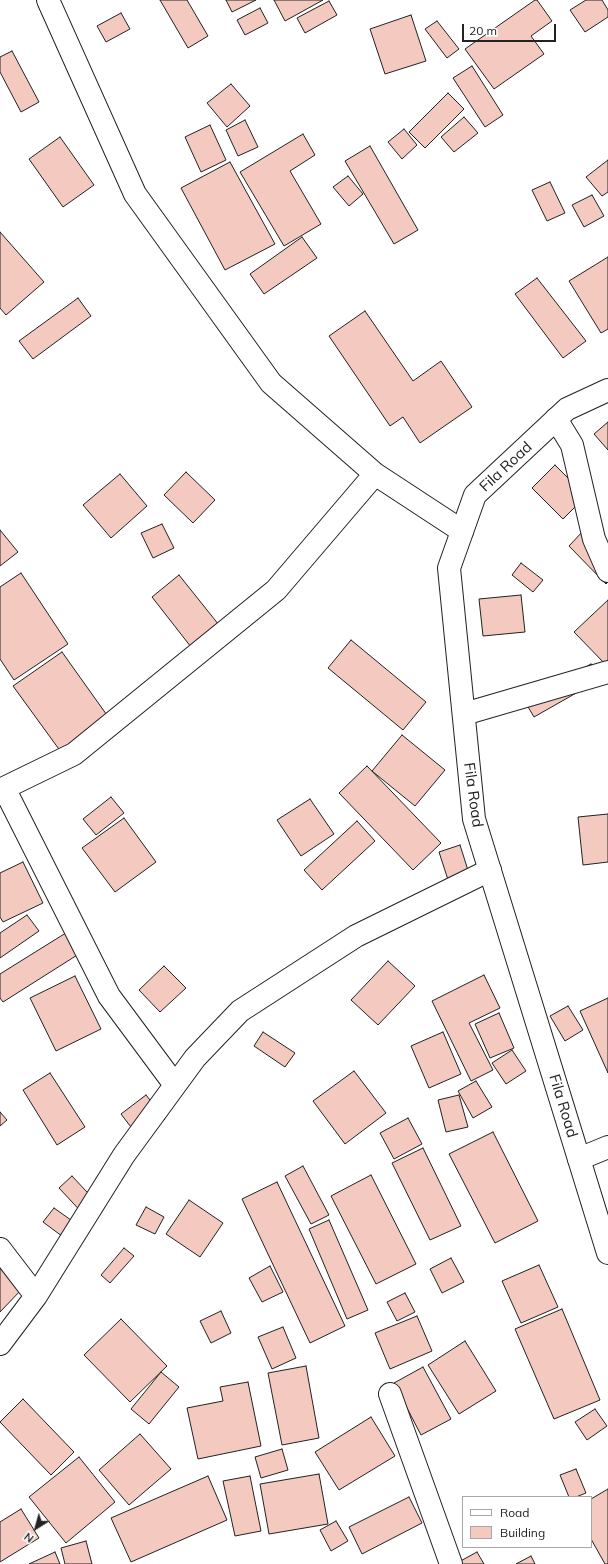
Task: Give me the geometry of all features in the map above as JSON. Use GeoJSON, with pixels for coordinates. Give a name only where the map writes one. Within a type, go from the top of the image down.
{"type":"FeatureCollection","features":[{"type":"Feature","properties":{"kind":"street"},"geometry":{"type":"LineString","coordinates":[[48,0],[135,194],[271,382],[375,474],[462,531]]}},
{"type":"Feature","properties":{"kind":"street","name":"Fila Road"},"geometry":{"type":"LineString","coordinates":[[608,390],[567,409],[476,495],[449,568],[474,819],[608,1252]]}},
{"type":"Feature","properties":{"kind":"street"},"geometry":{"type":"LineString","coordinates":[[556,420],[572,445],[594,539],[608,571]]}},
{"type":"Feature","properties":{"kind":"street"},"geometry":{"type":"LineString","coordinates":[[175,1085],[109,996],[2,789],[74,754],[276,590],[375,474]]}},
{"type":"Feature","properties":{"kind":"street"},"geometry":{"type":"LineString","coordinates":[[464,714],[608,672]]}},
{"type":"Feature","properties":{"kind":"street"},"geometry":{"type":"LineString","coordinates":[[0,1344],[36,1296],[124,1155],[194,1058],[240,1011],[356,936],[490,870]]}},
{"type":"Feature","properties":{"kind":"street"},"geometry":{"type":"LineString","coordinates":[[579,1159],[608,1147]]}},
{"type":"Feature","properties":{"kind":"street"},"geometry":{"type":"LineString","coordinates":[[0,1249],[36,1296]]}},
{"type":"Feature","properties":{"kind":"street"},"geometry":{"type":"LineString","coordinates":[[390,1394],[451,1564]]}},
{"type":"Feature","properties":{"kind":"building"},"geometry":{"type":"Polygon","coordinates":[[[160,0],[187,0],[208,36],[188,48],[160,0]]]}},
{"type":"Feature","properties":{"kind":"building"},"geometry":{"type":"Polygon","coordinates":[[[226,0],[256,0],[232,12],[226,0]]]}},
{"type":"Feature","properties":{"kind":"building"},"geometry":{"type":"Polygon","coordinates":[[[274,0],[323,0],[285,21],[274,0]]]}},
{"type":"Feature","properties":{"kind":"building"},"geometry":{"type":"Polygon","coordinates":[[[537,0],[552,21],[531,36],[544,54],[494,89],[465,49],[537,0]]]}},
{"type":"Feature","properties":{"kind":"building"},"geometry":{"type":"Polygon","coordinates":[[[586,0],[602,0],[608,10],[608,17],[585,32],[570,10],[586,0]]]}},
{"type":"Feature","properties":{"kind":"building"},"geometry":{"type":"Polygon","coordinates":[[[329,1],[337,15],[305,33],[297,18],[329,1]]]}},
{"type":"Feature","properties":{"kind":"building"},"geometry":{"type":"Polygon","coordinates":[[[260,8],[268,23],[245,35],[237,20],[260,8]]]}},
{"type":"Feature","properties":{"kind":"building"},"geometry":{"type":"Polygon","coordinates":[[[121,13],[130,29],[106,42],[97,26],[121,13]]]}},
{"type":"Feature","properties":{"kind":"building"},"geometry":{"type":"Polygon","coordinates":[[[411,15],[426,61],[385,74],[370,29],[411,15]]]}},
{"type":"Feature","properties":{"kind":"building"},"geometry":{"type":"Polygon","coordinates":[[[437,21],[459,49],[447,58],[425,29],[437,21]]]}},
{"type":"Feature","properties":{"kind":"building"},"geometry":{"type":"Polygon","coordinates":[[[12,51],[39,102],[21,112],[0,72],[0,57],[12,51]]]}},
{"type":"Feature","properties":{"kind":"building"},"geometry":{"type":"Polygon","coordinates":[[[472,66],[503,115],[485,127],[453,78],[472,66]]]}},
{"type":"Feature","properties":{"kind":"building"},"geometry":{"type":"Polygon","coordinates":[[[231,84],[250,106],[227,127],[207,103],[231,84]]]}},
{"type":"Feature","properties":{"kind":"building"},"geometry":{"type":"Polygon","coordinates":[[[448,93],[464,109],[425,148],[409,132],[448,93]]]}},
{"type":"Feature","properties":{"kind":"building"},"geometry":{"type":"Polygon","coordinates":[[[464,117],[478,133],[454,152],[441,137],[464,117]]]}},
{"type":"Feature","properties":{"kind":"building"},"geometry":{"type":"Polygon","coordinates":[[[245,120],[258,147],[238,156],[226,130],[245,120]]]}},
{"type":"Feature","properties":{"kind":"building"},"geometry":{"type":"Polygon","coordinates":[[[210,125],[226,160],[201,172],[185,137],[210,125]]]}},
{"type":"Feature","properties":{"kind":"building"},"geometry":{"type":"Polygon","coordinates":[[[404,129],[417,145],[402,159],[388,142],[404,129]]]}},
{"type":"Feature","properties":{"kind":"building"},"geometry":{"type":"Polygon","coordinates":[[[303,134],[315,155],[290,171],[321,224],[284,246],[240,172],[303,134]]]}},
{"type":"Feature","properties":{"kind":"building"},"geometry":{"type":"Polygon","coordinates":[[[60,137],[94,185],[63,207],[29,159],[60,137]]]}},
{"type":"Feature","properties":{"kind":"building"},"geometry":{"type":"Polygon","coordinates":[[[370,146],[418,230],[394,244],[345,161],[370,146]]]}},
{"type":"Feature","properties":{"kind":"building"},"geometry":{"type":"Polygon","coordinates":[[[608,160],[608,192],[602,196],[586,177],[608,160]]]}},
{"type":"Feature","properties":{"kind":"building"},"geometry":{"type":"Polygon","coordinates":[[[230,162],[275,244],[225,270],[181,188],[230,162]]]}},
{"type":"Feature","properties":{"kind":"building"},"geometry":{"type":"Polygon","coordinates":[[[348,176],[363,194],[349,206],[333,187],[348,176]]]}},
{"type":"Feature","properties":{"kind":"building"},"geometry":{"type":"Polygon","coordinates":[[[550,182],[565,213],[547,221],[532,190],[550,182]]]}},
{"type":"Feature","properties":{"kind":"building"},"geometry":{"type":"Polygon","coordinates":[[[592,195],[604,216],[584,227],[572,205],[592,195]]]}},
{"type":"Feature","properties":{"kind":"building"},"geometry":{"type":"Polygon","coordinates":[[[0,232],[44,282],[6,315],[0,308],[0,232]]]}},
{"type":"Feature","properties":{"kind":"building"},"geometry":{"type":"Polygon","coordinates":[[[302,237],[317,258],[264,294],[250,274],[302,237]]]}},
{"type":"Feature","properties":{"kind":"building"},"geometry":{"type":"Polygon","coordinates":[[[608,257],[608,329],[601,333],[569,281],[608,257]]]}},
{"type":"Feature","properties":{"kind":"building"},"geometry":{"type":"Polygon","coordinates":[[[537,278],[586,341],[563,358],[515,294],[537,278]]]}},
{"type":"Feature","properties":{"kind":"building"},"geometry":{"type":"Polygon","coordinates":[[[78,298],[91,316],[33,359],[19,341],[78,298]]]}},
{"type":"Feature","properties":{"kind":"building"},"geometry":{"type":"Polygon","coordinates":[[[365,311],[413,381],[441,361],[472,407],[420,443],[403,417],[390,426],[329,336],[365,311]]]}},
{"type":"Feature","properties":{"kind":"building"},"geometry":{"type":"Polygon","coordinates":[[[608,422],[608,450],[594,434],[608,422]]]}},
{"type":"Feature","properties":{"kind":"building"},"geometry":{"type":"Polygon","coordinates":[[[555,465],[586,496],[563,519],[532,488],[555,465]]]}},
{"type":"Feature","properties":{"kind":"building"},"geometry":{"type":"Polygon","coordinates":[[[186,472],[215,500],[193,523],[164,495],[186,472]]]}},
{"type":"Feature","properties":{"kind":"building"},"geometry":{"type":"Polygon","coordinates":[[[120,474],[147,506],[111,538],[83,505],[120,474]]]}},
{"type":"Feature","properties":{"kind":"building"},"geometry":{"type":"Polygon","coordinates":[[[162,524],[174,548],[153,558],[141,533],[162,524]]]}},
{"type":"Feature","properties":{"kind":"building"},"geometry":{"type":"Polygon","coordinates":[[[0,530],[18,552],[0,566],[0,530]]]}},
{"type":"Feature","properties":{"kind":"building"},"geometry":{"type":"Polygon","coordinates":[[[584,530],[608,555],[608,582],[606,584],[569,546],[584,530]]]}},
{"type":"Feature","properties":{"kind":"building"},"geometry":{"type":"Polygon","coordinates":[[[521,563],[543,580],[533,592],[512,575],[521,563]]]}},
{"type":"Feature","properties":{"kind":"building"},"geometry":{"type":"Polygon","coordinates":[[[21,573],[68,644],[14,680],[0,659],[0,587],[21,573]]]}},
{"type":"Feature","properties":{"kind":"building"},"geometry":{"type":"Polygon","coordinates":[[[179,575],[219,625],[191,647],[152,597],[179,575]]]}},
{"type":"Feature","properties":{"kind":"building"},"geometry":{"type":"Polygon","coordinates":[[[521,595],[525,632],[483,636],[479,599],[521,595]]]}},
{"type":"Feature","properties":{"kind":"building"},"geometry":{"type":"Polygon","coordinates":[[[608,600],[608,667],[574,632],[608,600]]]}},
{"type":"Feature","properties":{"kind":"building"},"geometry":{"type":"Polygon","coordinates":[[[351,640],[426,702],[403,730],[328,668],[351,640]]]}},
{"type":"Feature","properties":{"kind":"building"},"geometry":{"type":"Polygon","coordinates":[[[62,652],[109,718],[61,752],[13,686],[62,652]]]}},
{"type":"Feature","properties":{"kind":"building"},"geometry":{"type":"Polygon","coordinates":[[[591,664],[599,680],[534,717],[524,700],[591,664]]]}},
{"type":"Feature","properties":{"kind":"building"},"geometry":{"type":"Polygon","coordinates":[[[402,735],[445,770],[415,806],[372,771],[402,735]]]}},
{"type":"Feature","properties":{"kind":"building"},"geometry":{"type":"Polygon","coordinates":[[[367,766],[441,843],[413,870],[339,793],[367,766]]]}},
{"type":"Feature","properties":{"kind":"building"},"geometry":{"type":"Polygon","coordinates":[[[111,797],[124,813],[96,835],[83,819],[111,797]]]}},
{"type":"Feature","properties":{"kind":"building"},"geometry":{"type":"Polygon","coordinates":[[[310,799],[334,834],[301,856],[277,820],[310,799]]]}},
{"type":"Feature","properties":{"kind":"building"},"geometry":{"type":"Polygon","coordinates":[[[608,814],[608,862],[583,865],[578,817],[608,814]]]}},
{"type":"Feature","properties":{"kind":"building"},"geometry":{"type":"Polygon","coordinates":[[[124,818],[156,862],[115,892],[82,848],[124,818]]]}},
{"type":"Feature","properties":{"kind":"building"},"geometry":{"type":"Polygon","coordinates":[[[357,821],[375,841],[322,890],[304,870],[357,821]]]}},
{"type":"Feature","properties":{"kind":"building"},"geometry":{"type":"Polygon","coordinates":[[[460,845],[473,886],[452,892],[439,852],[460,845]]]}},
{"type":"Feature","properties":{"kind":"building"},"geometry":{"type":"Polygon","coordinates":[[[23,862],[43,903],[3,922],[0,917],[0,873],[23,862]]]}},
{"type":"Feature","properties":{"kind":"building"},"geometry":{"type":"Polygon","coordinates":[[[27,915],[39,931],[0,958],[0,933],[27,915]]]}},
{"type":"Feature","properties":{"kind":"building"},"geometry":{"type":"Polygon","coordinates":[[[69,931],[82,952],[3,1002],[0,998],[0,974],[69,931]]]}},
{"type":"Feature","properties":{"kind":"building"},"geometry":{"type":"Polygon","coordinates":[[[388,961],[415,986],[378,1025],[351,1000],[388,961]]]}},
{"type":"Feature","properties":{"kind":"building"},"geometry":{"type":"Polygon","coordinates":[[[164,966],[186,988],[160,1012],[139,990],[164,966]]]}},
{"type":"Feature","properties":{"kind":"building"},"geometry":{"type":"Polygon","coordinates":[[[484,975],[500,1008],[469,1023],[493,1070],[471,1081],[432,1001],[484,975]]]}},
{"type":"Feature","properties":{"kind":"building"},"geometry":{"type":"Polygon","coordinates":[[[75,976],[101,1029],[56,1051],[30,998],[75,976]]]}},
{"type":"Feature","properties":{"kind":"building"},"geometry":{"type":"Polygon","coordinates":[[[608,998],[608,1073],[580,1011],[608,998]]]}},
{"type":"Feature","properties":{"kind":"building"},"geometry":{"type":"Polygon","coordinates":[[[568,1006],[583,1030],[565,1041],[550,1016],[568,1006]]]}},
{"type":"Feature","properties":{"kind":"building"},"geometry":{"type":"Polygon","coordinates":[[[499,1013],[514,1048],[490,1058],[475,1024],[499,1013]]]}},
{"type":"Feature","properties":{"kind":"building"},"geometry":{"type":"Polygon","coordinates":[[[263,1032],[295,1053],[285,1067],[254,1046],[263,1032]]]}},
{"type":"Feature","properties":{"kind":"building"},"geometry":{"type":"Polygon","coordinates":[[[443,1032],[461,1074],[429,1088],[411,1046],[443,1032]]]}},
{"type":"Feature","properties":{"kind":"building"},"geometry":{"type":"Polygon","coordinates":[[[512,1050],[526,1071],[506,1084],[492,1063],[512,1050]]]}},
{"type":"Feature","properties":{"kind":"building"},"geometry":{"type":"Polygon","coordinates":[[[354,1071],[386,1113],[345,1144],[313,1101],[354,1071]]]}},
{"type":"Feature","properties":{"kind":"building"},"geometry":{"type":"Polygon","coordinates":[[[50,1073],[85,1127],[57,1145],[23,1090],[50,1073]]]}},
{"type":"Feature","properties":{"kind":"building"},"geometry":{"type":"Polygon","coordinates":[[[476,1081],[492,1107],[473,1118],[458,1091],[476,1081]]]}},
{"type":"Feature","properties":{"kind":"building"},"geometry":{"type":"Polygon","coordinates":[[[146,1095],[165,1119],[140,1139],[121,1114],[146,1095]]]}},
{"type":"Feature","properties":{"kind":"building"},"geometry":{"type":"Polygon","coordinates":[[[459,1095],[468,1127],[446,1132],[438,1100],[459,1095]]]}},
{"type":"Feature","properties":{"kind":"building"},"geometry":{"type":"Polygon","coordinates":[[[0,1112],[7,1120],[0,1126],[0,1112]]]}},
{"type":"Feature","properties":{"kind":"building"},"geometry":{"type":"Polygon","coordinates":[[[408,1118],[422,1144],[394,1159],[380,1133],[408,1118]]]}},
{"type":"Feature","properties":{"kind":"building"},"geometry":{"type":"Polygon","coordinates":[[[493,1132],[538,1221],[495,1243],[449,1154],[493,1132]]]}},
{"type":"Feature","properties":{"kind":"building"},"geometry":{"type":"Polygon","coordinates":[[[423,1148],[461,1226],[430,1240],[392,1163],[423,1148]]]}},
{"type":"Feature","properties":{"kind":"building"},"geometry":{"type":"Polygon","coordinates":[[[303,1166],[329,1215],[311,1224],[285,1176],[303,1166]]]}},
{"type":"Feature","properties":{"kind":"building"},"geometry":{"type":"Polygon","coordinates":[[[371,1175],[416,1264],[376,1284],[331,1196],[371,1175]]]}},
{"type":"Feature","properties":{"kind":"building"},"geometry":{"type":"Polygon","coordinates":[[[72,1176],[100,1206],[87,1218],[59,1188],[72,1176]]]}},
{"type":"Feature","properties":{"kind":"building"},"geometry":{"type":"Polygon","coordinates":[[[277,1182],[345,1326],[310,1343],[242,1199],[277,1182]]]}},
{"type":"Feature","properties":{"kind":"building"},"geometry":{"type":"Polygon","coordinates":[[[189,1200],[223,1223],[200,1257],[166,1234],[189,1200]]]}},
{"type":"Feature","properties":{"kind":"building"},"geometry":{"type":"Polygon","coordinates":[[[146,1207],[164,1217],[155,1234],[136,1225],[146,1207]]]}},
{"type":"Feature","properties":{"kind":"building"},"geometry":{"type":"Polygon","coordinates":[[[54,1208],[85,1230],[74,1245],[43,1222],[54,1208]]]}},
{"type":"Feature","properties":{"kind":"building"},"geometry":{"type":"Polygon","coordinates":[[[329,1220],[368,1310],[347,1319],[309,1229],[329,1220]]]}},
{"type":"Feature","properties":{"kind":"building"},"geometry":{"type":"Polygon","coordinates":[[[124,1248],[134,1256],[110,1283],[101,1275],[124,1248]]]}},
{"type":"Feature","properties":{"kind":"building"},"geometry":{"type":"Polygon","coordinates":[[[451,1258],[464,1282],[442,1293],[430,1269],[451,1258]]]}},
{"type":"Feature","properties":{"kind":"building"},"geometry":{"type":"Polygon","coordinates":[[[539,1265],[558,1307],[521,1323],[502,1281],[539,1265]]]}},
{"type":"Feature","properties":{"kind":"building"},"geometry":{"type":"Polygon","coordinates":[[[270,1266],[283,1292],[262,1302],[249,1278],[270,1266]]]}},
{"type":"Feature","properties":{"kind":"building"},"geometry":{"type":"Polygon","coordinates":[[[0,1267],[22,1289],[0,1312],[0,1267]]]}},
{"type":"Feature","properties":{"kind":"building"},"geometry":{"type":"Polygon","coordinates":[[[405,1293],[415,1312],[397,1321],[387,1302],[405,1293]]]}},
{"type":"Feature","properties":{"kind":"building"},"geometry":{"type":"Polygon","coordinates":[[[562,1309],[600,1400],[554,1419],[515,1329],[562,1309]]]}},
{"type":"Feature","properties":{"kind":"building"},"geometry":{"type":"Polygon","coordinates":[[[221,1311],[231,1333],[211,1343],[200,1321],[221,1311]]]}},
{"type":"Feature","properties":{"kind":"building"},"geometry":{"type":"Polygon","coordinates":[[[417,1316],[432,1351],[390,1369],[375,1333],[417,1316]]]}},
{"type":"Feature","properties":{"kind":"building"},"geometry":{"type":"Polygon","coordinates":[[[121,1319],[167,1366],[130,1402],[84,1355],[121,1319]]]}},
{"type":"Feature","properties":{"kind":"building"},"geometry":{"type":"Polygon","coordinates":[[[283,1327],[296,1358],[272,1369],[258,1337],[283,1327]]]}},
{"type":"Feature","properties":{"kind":"building"},"geometry":{"type":"Polygon","coordinates":[[[465,1341],[496,1391],[459,1414],[428,1365],[465,1341]]]}},
{"type":"Feature","properties":{"kind":"building"},"geometry":{"type":"Polygon","coordinates":[[[306,1366],[319,1438],[282,1445],[268,1373],[306,1366]]]}},
{"type":"Feature","properties":{"kind":"building"},"geometry":{"type":"Polygon","coordinates":[[[423,1367],[451,1419],[421,1435],[394,1383],[423,1367]]]}},
{"type":"Feature","properties":{"kind":"building"},"geometry":{"type":"Polygon","coordinates":[[[161,1372],[179,1387],[149,1424],[131,1409],[161,1372]]]}},
{"type":"Feature","properties":{"kind":"building"},"geometry":{"type":"Polygon","coordinates":[[[248,1382],[261,1446],[198,1459],[187,1408],[223,1401],[220,1387],[248,1382]]]}},
{"type":"Feature","properties":{"kind":"building"},"geometry":{"type":"Polygon","coordinates":[[[23,1399],[74,1452],[51,1475],[0,1422],[23,1399]]]}},
{"type":"Feature","properties":{"kind":"building"},"geometry":{"type":"Polygon","coordinates":[[[595,1409],[607,1426],[587,1440],[575,1422],[595,1409]]]}},
{"type":"Feature","properties":{"kind":"building"},"geometry":{"type":"Polygon","coordinates":[[[371,1417],[395,1456],[339,1490],[315,1452],[371,1417]]]}},
{"type":"Feature","properties":{"kind":"building"},"geometry":{"type":"Polygon","coordinates":[[[140,1434],[171,1469],[129,1505],[99,1470],[140,1434]]]}},
{"type":"Feature","properties":{"kind":"building"},"geometry":{"type":"Polygon","coordinates":[[[282,1449],[288,1470],[261,1478],[255,1457],[282,1449]]]}},
{"type":"Feature","properties":{"kind":"building"},"geometry":{"type":"Polygon","coordinates":[[[79,1457],[115,1502],[66,1543],[29,1497],[79,1457]]]}},
{"type":"Feature","properties":{"kind":"building"},"geometry":{"type":"Polygon","coordinates":[[[576,1469],[586,1493],[578,1496],[569,1496],[560,1475],[576,1469]]]}},
{"type":"Feature","properties":{"kind":"building"},"geometry":{"type":"Polygon","coordinates":[[[319,1474],[328,1524],[269,1534],[260,1484],[319,1474]]]}},
{"type":"Feature","properties":{"kind":"building"},"geometry":{"type":"Polygon","coordinates":[[[208,1476],[227,1520],[131,1562],[111,1518],[208,1476]]]}},
{"type":"Feature","properties":{"kind":"building"},"geometry":{"type":"Polygon","coordinates":[[[250,1476],[261,1531],[235,1536],[223,1481],[250,1476]]]}},
{"type":"Feature","properties":{"kind":"building"},"geometry":{"type":"Polygon","coordinates":[[[608,1489],[608,1564],[605,1564],[592,1541],[592,1498],[608,1489]]]}},
{"type":"Feature","properties":{"kind":"building"},"geometry":{"type":"Polygon","coordinates":[[[409,1497],[422,1523],[362,1554],[349,1527],[409,1497]]]}},
{"type":"Feature","properties":{"kind":"building"},"geometry":{"type":"Polygon","coordinates":[[[21,1509],[39,1538],[0,1562],[0,1522],[21,1509]]]}},
{"type":"Feature","properties":{"kind":"building"},"geometry":{"type":"Polygon","coordinates":[[[336,1521],[348,1541],[331,1551],[320,1530],[336,1521]]]}},
{"type":"Feature","properties":{"kind":"building"},"geometry":{"type":"Polygon","coordinates":[[[86,1541],[92,1564],[65,1564],[61,1548],[86,1541]]]}},
{"type":"Feature","properties":{"kind":"building"},"geometry":{"type":"Polygon","coordinates":[[[55,1552],[60,1564],[29,1564],[55,1552]]]}},
{"type":"Feature","properties":{"kind":"building"},"geometry":{"type":"Polygon","coordinates":[[[477,1552],[484,1564],[455,1564],[477,1552]]]}},
{"type":"Feature","properties":{"kind":"building"},"geometry":{"type":"Polygon","coordinates":[[[531,1556],[535,1564],[516,1564],[531,1556]]]}}]}
